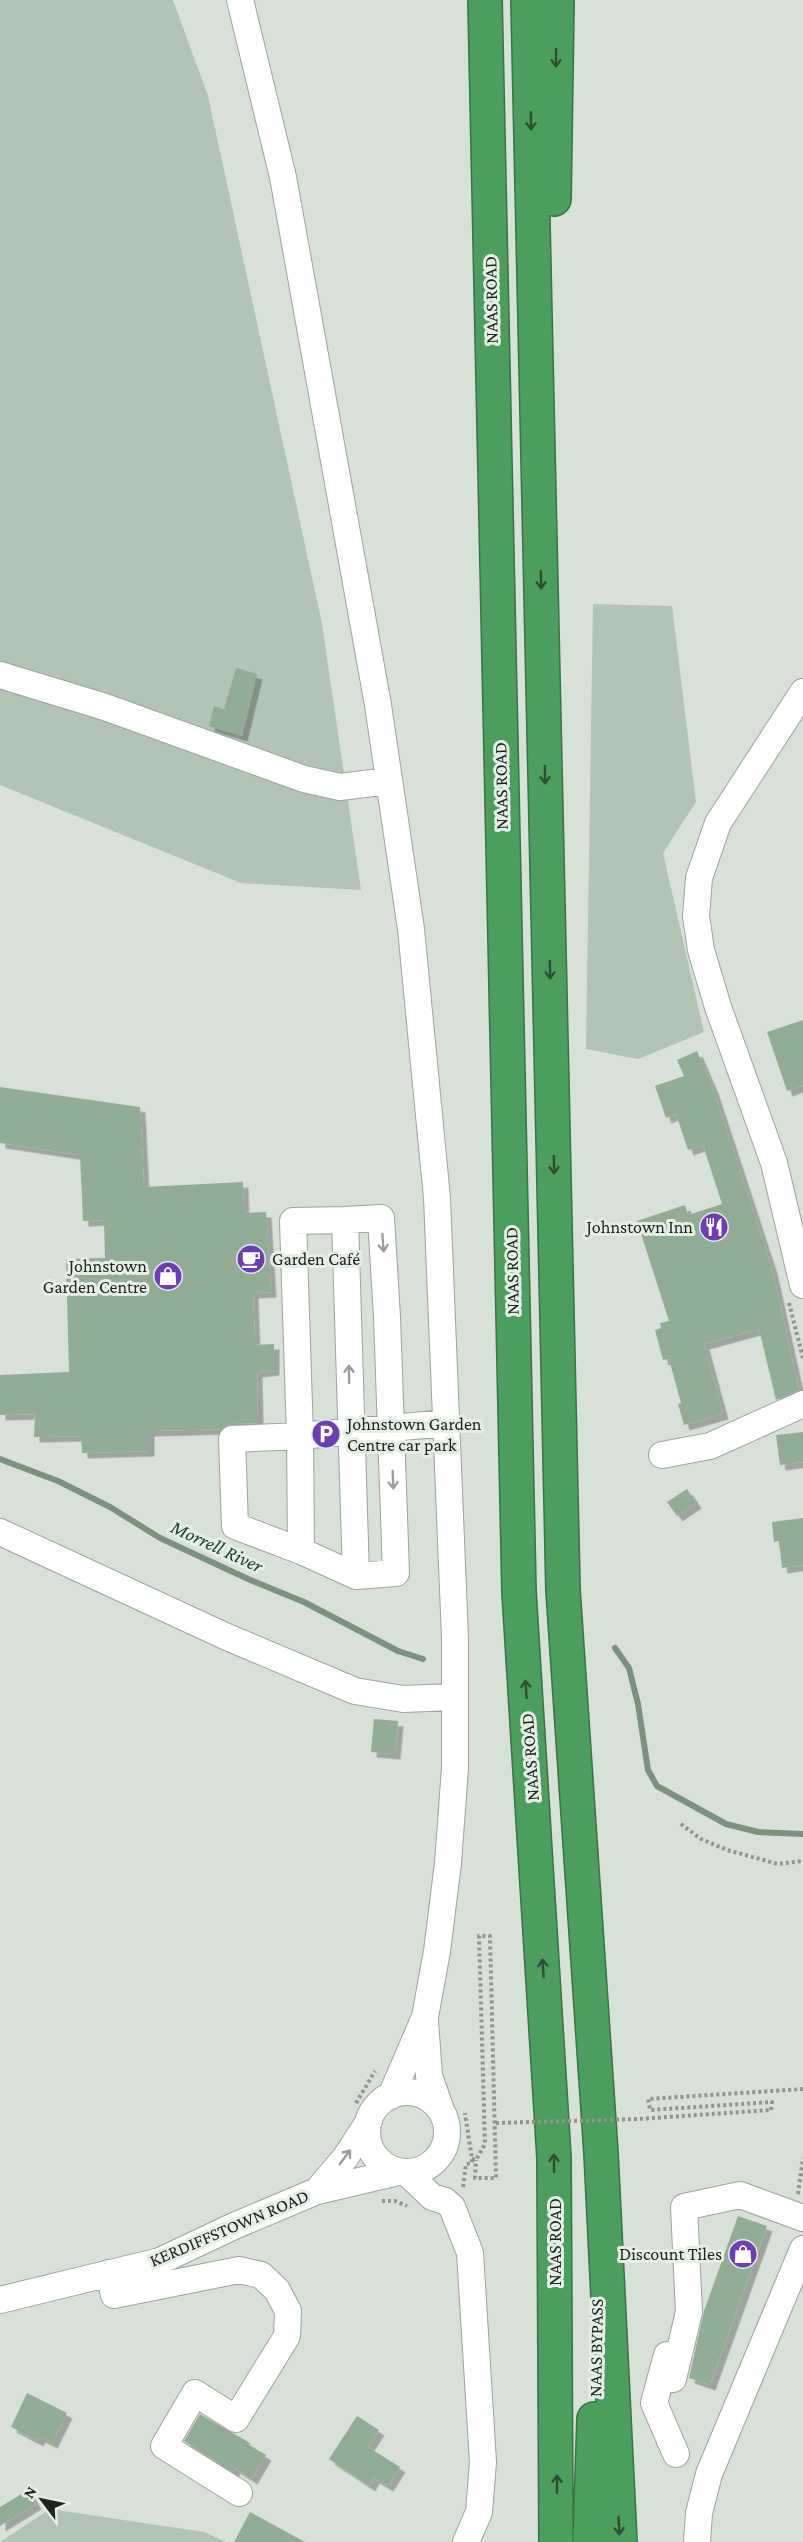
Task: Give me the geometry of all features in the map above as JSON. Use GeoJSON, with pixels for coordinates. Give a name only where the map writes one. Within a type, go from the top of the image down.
{"type":"FeatureCollection","features":[{"type":"Feature","properties":{"kind":"highway"},"geometry":{"type":"LineString","coordinates":[[469,0],[495,527]]}},
{"type":"Feature","properties":{"kind":"highway","name":"NAAS ROAD"},"geometry":{"type":"LineString","coordinates":[[485,0],[519,1592],[554,2158],[556,2542]]}},
{"type":"Feature","properties":{"kind":"highway"},"geometry":{"type":"LineString","coordinates":[[528,0],[563,1590],[601,2153],[620,2542]]}},
{"type":"Feature","properties":{"kind":"highway"},"geometry":{"type":"LineString","coordinates":[[540,522],[552,359],[557,0]]}},
{"type":"Feature","properties":{"kind":"highway","name":"NAAS BYPASS"},"geometry":{"type":"LineString","coordinates":[[590,2542],[601,2153]]}},
{"type":"Feature","properties":{"kind":"street"},"geometry":{"type":"LineString","coordinates":[[240,0],[283,177],[378,705],[411,928],[436,1186],[455,1638],[455,1768],[448,1863],[437,1951],[425,2017],[391,2096],[374,2111],[361,2116],[345,2158],[317,2191]]}},
{"type":"Feature","properties":{"kind":"street"},"geometry":{"type":"LineString","coordinates":[[0,675],[105,707],[304,779],[340,788],[388,781]]}},
{"type":"Feature","properties":{"kind":"street"},"geometry":{"type":"LineString","coordinates":[[803,692],[717,823],[699,878],[696,916],[701,950],[720,1015],[774,1163],[803,1285]]}},
{"type":"Feature","properties":{"kind":"street"},"geometry":{"type":"LineString","coordinates":[[301,1551],[300,1436],[293,1221],[381,1218],[392,1428],[396,1573],[356,1576],[301,1551],[235,1526],[232,1439],[300,1436],[351,1432],[392,1428],[447,1423]]}},
{"type":"Feature","properties":{"kind":"street"},"geometry":{"type":"LineString","coordinates":[[345,1220],[356,1576]]}},
{"type":"Feature","properties":{"kind":"street"},"geometry":{"type":"LineString","coordinates":[[663,1455],[710,1446],[803,1404]]}},
{"type":"Feature","properties":{"kind":"street"},"geometry":{"type":"LineString","coordinates":[[0,1532],[227,1637],[355,1692],[403,1699],[454,1696]]}},
{"type":"Feature","properties":{"kind":"street"},"geometry":{"type":"LineString","coordinates":[[361,2116],[373,2152],[388,2168],[402,2172],[423,2170],[434,2163],[441,2154],[446,2143],[452,2107],[429,2076],[425,2017]]}},
{"type":"Feature","properties":{"kind":"street"},"geometry":{"type":"LineString","coordinates":[[391,2096],[413,2092],[433,2102],[452,2107]]}},
{"type":"Feature","properties":{"kind":"street"},"geometry":{"type":"LineString","coordinates":[[441,2154],[448,2188],[445,2201]]}},
{"type":"Feature","properties":{"kind":"street"},"geometry":{"type":"LineString","coordinates":[[402,2172],[432,2197],[445,2201],[457,2216],[470,2253],[483,2462],[479,2512],[466,2542]]}},
{"type":"Feature","properties":{"kind":"street","name":"KERDIFFSTOWN ROAD"},"geometry":{"type":"LineString","coordinates":[[0,2300],[160,2261],[234,2226],[317,2191],[402,2172]]}},
{"type":"Feature","properties":{"kind":"street"},"geometry":{"type":"LineString","coordinates":[[673,2379],[689,2312],[684,2207],[740,2195],[799,2217]]}},
{"type":"Feature","properties":{"kind":"street"},"geometry":{"type":"LineString","coordinates":[[698,2542],[699,2513],[709,2474],[803,2249]]}},
{"type":"Feature","properties":{"kind":"street"},"geometry":{"type":"LineString","coordinates":[[109,2273],[114,2295],[239,2270],[261,2275],[277,2290],[288,2311],[287,2336],[236,2419],[195,2393],[164,2446],[239,2493]]}},
{"type":"Feature","properties":{"kind":"street"},"geometry":{"type":"LineString","coordinates":[[676,2454],[654,2403],[676,2321],[687,2320]]}},
{"type":"Feature","properties":{"kind":"path"},"geometry":{"type":"LineString","coordinates":[[681,1824],[701,1839],[727,1850],[778,1864],[803,1861]]}},
{"type":"Feature","properties":{"kind":"path"},"geometry":{"type":"LineString","coordinates":[[375,2203],[395,2201],[423,2211],[445,2201],[463,2189],[466,2164],[472,2163],[474,2159],[485,2144],[479,1936],[490,1935],[496,2178],[475,2178],[474,2159],[452,2107]]}},
{"type":"Feature","properties":{"kind":"path"},"geometry":{"type":"LineString","coordinates":[[361,2116],[378,2066]]}},
{"type":"Feature","properties":{"kind":"path"},"geometry":{"type":"LineString","coordinates":[[496,2123],[638,2119],[771,2110],[772,2102],[650,2110],[648,2099],[803,2088]]}},
{"type":"Feature","properties":{"kind":"path"},"geometry":{"type":"LineString","coordinates":[[799,2217],[803,2158]]}},
{"type":"Feature","properties":{"kind":"green space"},"geometry":{"type":"Polygon","coordinates":[[[0,0],[173,0],[208,96],[322,624],[361,890],[241,883],[0,785],[0,0]]]}},
{"type":"Feature","properties":{"kind":"green space"},"geometry":{"type":"Polygon","coordinates":[[[593,604],[672,606],[696,802],[663,853],[704,1032],[638,1059],[586,1049],[593,604]]]}},
{"type":"Feature","properties":{"kind":"green space"},"geometry":{"type":"Polygon","coordinates":[[[50,2509],[204,2532],[226,2542],[0,2542],[50,2509]]]}},
{"type":"Feature","properties":{"kind":"building"},"geometry":{"type":"Polygon","coordinates":[[[236,668],[257,674],[242,736],[209,726],[214,706],[224,709],[236,668]]]}},
{"type":"Feature","properties":{"kind":"building"},"geometry":{"type":"Polygon","coordinates":[[[803,1020],[803,1085],[787,1091],[767,1032],[803,1020]]]}},
{"type":"Feature","properties":{"kind":"building"},"geometry":{"type":"Polygon","coordinates":[[[697,1051],[713,1088],[772,1268],[799,1390],[776,1400],[759,1329],[704,1344],[723,1414],[684,1425],[678,1404],[681,1403],[669,1359],[663,1360],[655,1330],[661,1328],[660,1323],[669,1321],[637,1221],[685,1205],[688,1215],[722,1204],[703,1145],[688,1150],[676,1114],[666,1118],[655,1086],[684,1076],[677,1060],[697,1051]]]}},
{"type":"Feature","properties":{"kind":"building","name":"Johnstown Garden Centre"},"geometry":{"type":"Polygon","coordinates":[[[0,1087],[140,1107],[144,1187],[243,1182],[244,1213],[266,1212],[271,1292],[253,1293],[255,1345],[274,1344],[274,1370],[257,1372],[258,1423],[231,1424],[222,1429],[149,1431],[149,1451],[82,1453],[81,1436],[34,1437],[35,1414],[0,1415],[0,1375],[69,1372],[66,1259],[105,1258],[104,1220],[83,1221],[80,1155],[0,1143],[0,1087]]]}},
{"type":"Feature","properties":{"kind":"building"},"geometry":{"type":"Polygon","coordinates":[[[803,1432],[803,1462],[780,1465],[776,1435],[803,1432]]]}},
{"type":"Feature","properties":{"kind":"building"},"geometry":{"type":"Polygon","coordinates":[[[687,1489],[696,1503],[677,1516],[667,1502],[687,1489]]]}},
{"type":"Feature","properties":{"kind":"building"},"geometry":{"type":"Polygon","coordinates":[[[803,1518],[803,1565],[782,1568],[779,1541],[774,1542],[772,1522],[803,1518]]]}},
{"type":"Feature","properties":{"kind":"building"},"geometry":{"type":"Polygon","coordinates":[[[374,1719],[398,1721],[395,1754],[371,1752],[374,1719]]]}},
{"type":"Feature","properties":{"kind":"building"},"geometry":{"type":"Polygon","coordinates":[[[738,2216],[767,2226],[710,2385],[689,2378],[704,2311],[738,2216]]]}},
{"type":"Feature","properties":{"kind":"building"},"geometry":{"type":"Polygon","coordinates":[[[27,2393],[67,2413],[52,2443],[40,2437],[38,2441],[11,2427],[27,2393]]]}},
{"type":"Feature","properties":{"kind":"building"},"geometry":{"type":"Polygon","coordinates":[[[200,2414],[266,2455],[252,2479],[235,2468],[233,2472],[184,2441],[200,2414]]]}},
{"type":"Feature","properties":{"kind":"building"},"geometry":{"type":"Polygon","coordinates":[[[357,2416],[379,2430],[368,2447],[400,2467],[388,2486],[374,2478],[370,2486],[329,2459],[357,2416]]]}},
{"type":"Feature","properties":{"kind":"building"},"geometry":{"type":"Polygon","coordinates":[[[28,2490],[36,2504],[0,2526],[0,2507],[28,2490]]]}},
{"type":"Feature","properties":{"kind":"building"},"geometry":{"type":"Polygon","coordinates":[[[250,2512],[305,2542],[234,2542],[250,2512]]]}},
{"type":"Feature","properties":{"kind":"waterway","name":"Morrell River"},"geometry":{"type":"LineString","coordinates":[[0,1459],[58,1481],[110,1507],[160,1538],[304,1602],[398,1651],[423,1659]]}},
{"type":"Feature","properties":{"kind":"waterway"},"geometry":{"type":"LineString","coordinates":[[615,1648],[629,1668],[638,1704],[648,1770],[657,1786],[726,1824],[758,1832],[803,1834]]}},
{"type":"Feature","properties":{"kind":"place","name":"Johnstown Inn"},"geometry":{"type":"Point","coordinates":[714,1227]}},
{"type":"Feature","properties":{"kind":"place","name":"Garden Café"},"geometry":{"type":"Point","coordinates":[251,1259]}},
{"type":"Feature","properties":{"kind":"place","name":"Johnstown Garden Centre"},"geometry":{"type":"Point","coordinates":[168,1276]}},
{"type":"Feature","properties":{"kind":"place","name":"Johnstown Garden Centre car park"},"geometry":{"type":"Point","coordinates":[326,1434]}},
{"type":"Feature","properties":{"kind":"place","name":"Discount Tiles"},"geometry":{"type":"Point","coordinates":[743,2254]}}]}
